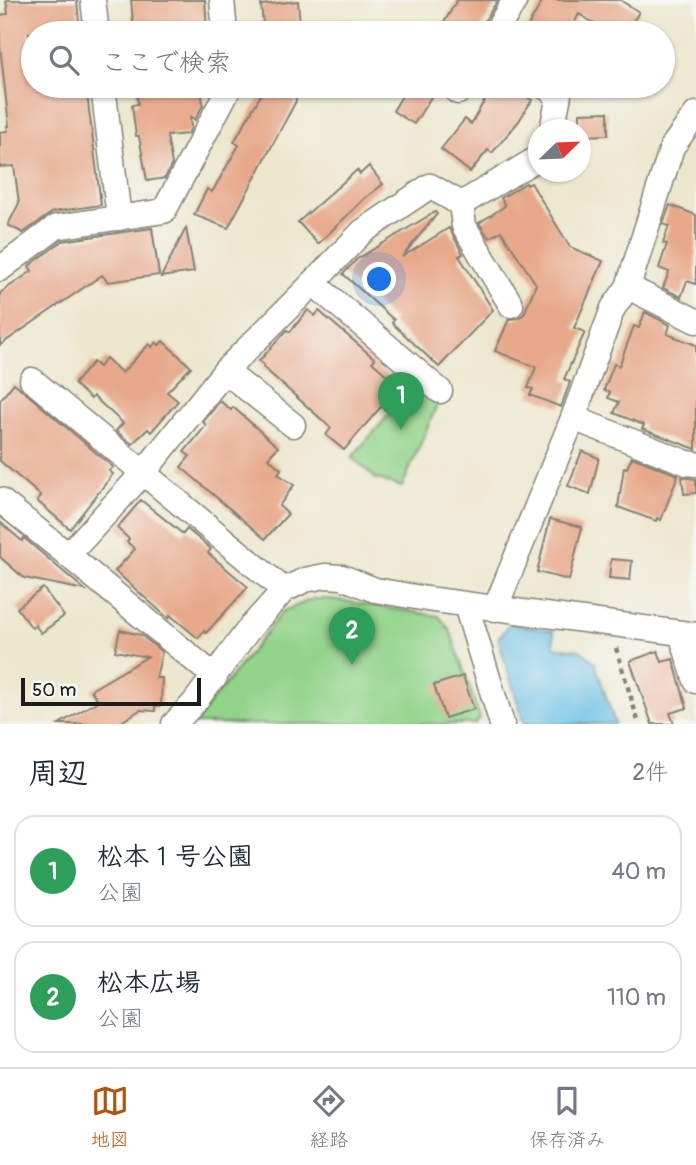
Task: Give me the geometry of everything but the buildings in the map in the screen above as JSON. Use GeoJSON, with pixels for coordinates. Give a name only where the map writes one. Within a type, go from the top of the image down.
{"type":"FeatureCollection","features":[{"type":"Feature","properties":{"kind":"street"},"geometry":{"type":"LineString","coordinates":[[93,0],[96,21]]}},
{"type":"Feature","properties":{"kind":"street"},"geometry":{"type":"LineString","coordinates":[[222,0],[224,21]]}},
{"type":"Feature","properties":{"kind":"street"},"geometry":{"type":"LineString","coordinates":[[502,21],[515,0]]}},
{"type":"Feature","properties":{"kind":"street"},"geometry":{"type":"LineString","coordinates":[[105,98],[120,218]]}},
{"type":"Feature","properties":{"kind":"street"},"geometry":{"type":"LineString","coordinates":[[4,258],[56,227],[164,211],[224,98]]}},
{"type":"Feature","properties":{"kind":"street"},"geometry":{"type":"LineString","coordinates":[[554,119],[558,98]]}},
{"type":"Feature","properties":{"kind":"street"},"geometry":{"type":"LineString","coordinates":[[495,609],[573,418],[613,308],[628,287],[672,146],[696,114]]}},
{"type":"Feature","properties":{"kind":"street"},"geometry":{"type":"LineString","coordinates":[[461,204],[528,164]]}},
{"type":"Feature","properties":{"kind":"street"},"geometry":{"type":"LineString","coordinates":[[68,555],[144,472],[225,371],[362,232],[430,186],[461,204]]}},
{"type":"Feature","properties":{"kind":"street"},"geometry":{"type":"LineString","coordinates":[[461,204],[464,226],[511,304]]}},
{"type":"Feature","properties":{"kind":"street"},"geometry":{"type":"LineString","coordinates":[[313,283],[440,391]]}},
{"type":"Feature","properties":{"kind":"street"},"geometry":{"type":"LineString","coordinates":[[628,287],[696,321]]}},
{"type":"Feature","properties":{"kind":"street"},"geometry":{"type":"LineString","coordinates":[[225,371],[293,425]]}},
{"type":"Feature","properties":{"kind":"street"},"geometry":{"type":"LineString","coordinates":[[32,380],[284,590]]}},
{"type":"Feature","properties":{"kind":"street"},"geometry":{"type":"LineString","coordinates":[[573,418],[687,463],[696,464]]}},
{"type":"Feature","properties":{"kind":"street"},"geometry":{"type":"LineString","coordinates":[[0,500],[215,677]]}},
{"type":"Feature","properties":{"kind":"street"},"geometry":{"type":"LineString","coordinates":[[174,724],[215,677],[249,629],[284,590],[305,580],[324,576],[342,578],[375,590],[466,605],[689,635],[696,681]]}},
{"type":"Feature","properties":{"kind":"street"},"geometry":{"type":"LineString","coordinates":[[466,605],[502,724]]}},
{"type":"Feature","properties":{"kind":"path"},"geometry":{"type":"LineString","coordinates":[[608,624],[639,724]]}},
{"type":"Feature","properties":{"kind":"green space"},"geometry":{"type":"Polygon","coordinates":[[[415,385],[438,403],[402,487],[375,478],[352,457],[415,385]]]}},
{"type":"Feature","properties":{"kind":"green space"},"geometry":{"type":"Polygon","coordinates":[[[313,599],[331,599],[439,616],[450,630],[480,718],[475,724],[194,724],[283,611],[313,599]]]}},
{"type":"Feature","properties":{"kind":"water"},"geometry":{"type":"Polygon","coordinates":[[[510,624],[554,631],[554,647],[580,650],[595,662],[615,724],[524,724],[498,638],[510,624]]]}},
{"type":"Feature","properties":{"kind":"place","name":"松本１号公園"},"geometry":{"type":"Point","coordinates":[401,430]}},
{"type":"Feature","properties":{"kind":"place","name":"松本広場"},"geometry":{"type":"Point","coordinates":[352,665]}}]}
